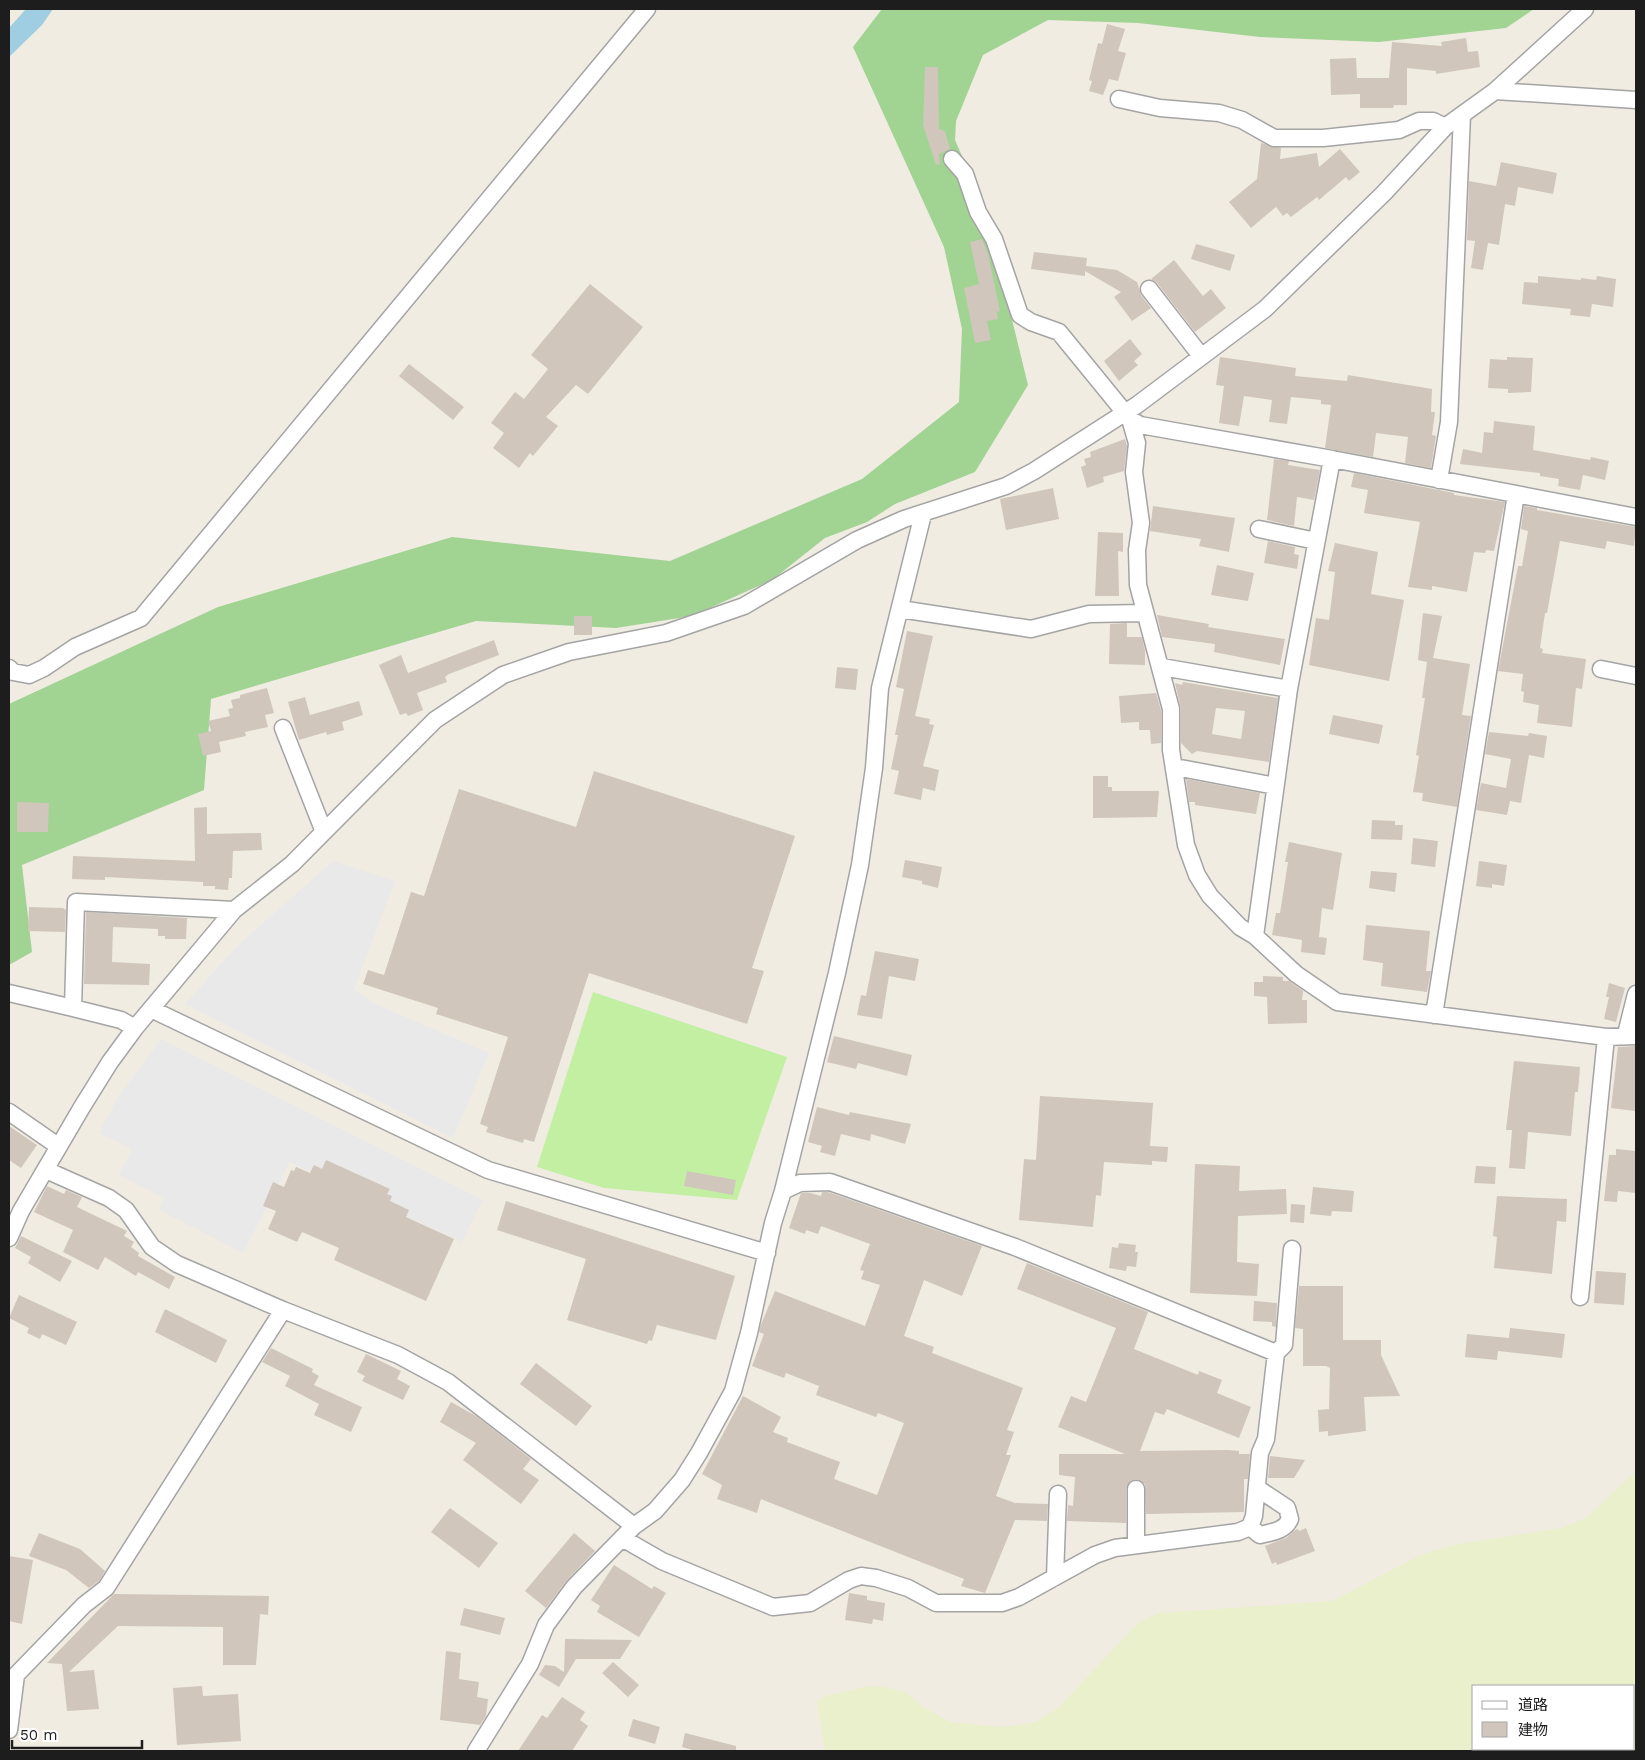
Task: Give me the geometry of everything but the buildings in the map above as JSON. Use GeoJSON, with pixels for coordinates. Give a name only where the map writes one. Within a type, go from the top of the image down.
{"type":"FeatureCollection","features":[{"type":"Feature","properties":{"kind":"street"},"geometry":{"type":"LineString","coordinates":[[9,668],[14,672],[29,675],[44,668],[75,647],[140,618],[647,9]]}},
{"type":"Feature","properties":{"kind":"street"},"geometry":{"type":"LineString","coordinates":[[9,1238],[21,1211],[58,1146],[110,1062],[135,1028],[234,910],[292,864],[435,720],[503,675],[569,652],[666,633],[744,606],[857,540],[904,519],[1006,486],[1127,416],[1201,356],[1264,309],[1384,193],[1445,127],[1495,91],[1585,9]]}},
{"type":"Feature","properties":{"kind":"street"},"geometry":{"type":"LineString","coordinates":[[1495,91],[1636,100]]}},
{"type":"Feature","properties":{"kind":"street"},"geometry":{"type":"LineString","coordinates":[[1120,99],[1160,108],[1219,114],[1242,120],[1274,138],[1323,138],[1399,130],[1419,121],[1433,121],[1445,127]]}},
{"type":"Feature","properties":{"kind":"street"},"geometry":{"type":"LineString","coordinates":[[1439,480],[1449,422],[1462,115]]}},
{"type":"Feature","properties":{"kind":"street"},"geometry":{"type":"LineString","coordinates":[[952,159],[965,174],[978,212],[994,240],[1020,316],[1059,332],[1127,416],[1140,425],[1332,459],[1636,518]]}},
{"type":"Feature","properties":{"kind":"street"},"geometry":{"type":"LineString","coordinates":[[1149,289],[1201,356]]}},
{"type":"Feature","properties":{"kind":"street"},"geometry":{"type":"LineString","coordinates":[[1127,416],[1137,443],[1134,472],[1141,523],[1138,550],[1138,585],[1144,613],[1162,667],[1171,709],[1171,750],[1175,767],[1180,818],[1186,845],[1197,875],[1220,908],[1240,927],[1255,936],[1296,974],[1337,1002],[1606,1037],[1631,1035],[1636,994]]}},
{"type":"Feature","properties":{"kind":"street"},"geometry":{"type":"LineString","coordinates":[[1255,936],[1289,689],[1332,459]]}},
{"type":"Feature","properties":{"kind":"street"},"geometry":{"type":"LineString","coordinates":[[1434,1015],[1516,494]]}},
{"type":"Feature","properties":{"kind":"street"},"geometry":{"type":"LineString","coordinates":[[476,1751],[530,1664],[546,1625],[574,1587],[634,1526],[655,1511],[682,1480],[699,1454],[733,1391],[773,1223],[783,1190],[837,973],[858,875],[874,768],[880,688],[923,514]]}},
{"type":"Feature","properties":{"kind":"street"},"geometry":{"type":"LineString","coordinates":[[1259,529],[1316,541]]}},
{"type":"Feature","properties":{"kind":"street"},"geometry":{"type":"LineString","coordinates":[[900,609],[1030,629],[1089,614],[1144,613]]}},
{"type":"Feature","properties":{"kind":"street"},"geometry":{"type":"LineString","coordinates":[[1162,667],[1289,689]]}},
{"type":"Feature","properties":{"kind":"street"},"geometry":{"type":"LineString","coordinates":[[1601,669],[1636,676]]}},
{"type":"Feature","properties":{"kind":"street"},"geometry":{"type":"LineString","coordinates":[[283,728],[324,832]]}},
{"type":"Feature","properties":{"kind":"street"},"geometry":{"type":"LineString","coordinates":[[1175,767],[1275,786]]}},
{"type":"Feature","properties":{"kind":"street"},"geometry":{"type":"LineString","coordinates":[[73,1008],[76,902],[234,910]]}},
{"type":"Feature","properties":{"kind":"street"},"geometry":{"type":"LineString","coordinates":[[9,993],[121,1020],[135,1028]]}},
{"type":"Feature","properties":{"kind":"street"},"geometry":{"type":"LineString","coordinates":[[151,1009],[488,1170],[767,1253]]}},
{"type":"Feature","properties":{"kind":"street"},"geometry":{"type":"LineString","coordinates":[[1580,1298],[1606,1037]]}},
{"type":"Feature","properties":{"kind":"street"},"geometry":{"type":"LineString","coordinates":[[9,1112],[58,1146]]}},
{"type":"Feature","properties":{"kind":"street"},"geometry":{"type":"LineString","coordinates":[[46,1170],[109,1198],[126,1210],[152,1247],[176,1264],[283,1310],[398,1355],[448,1382],[634,1526]]}},
{"type":"Feature","properties":{"kind":"street"},"geometry":{"type":"LineString","coordinates":[[783,1190],[800,1183],[830,1182],[1015,1247],[1276,1353]]}},
{"type":"Feature","properties":{"kind":"street"},"geometry":{"type":"LineString","coordinates":[[622,1538],[662,1561],[773,1607],[810,1603],[849,1580],[861,1576],[876,1578],[908,1588],[936,1604],[978,1604],[1002,1603],[1010,1600],[1095,1555],[1115,1548],[1238,1532],[1250,1527],[1254,1516],[1260,1453],[1266,1439],[1276,1353],[1284,1345],[1292,1249]]}},
{"type":"Feature","properties":{"kind":"street"},"geometry":{"type":"LineString","coordinates":[[9,1730],[16,1675],[84,1605],[106,1588],[283,1310]]}},
{"type":"Feature","properties":{"kind":"street"},"geometry":{"type":"LineString","coordinates":[[1250,1527],[1260,1535],[1288,1525],[1290,1519],[1287,1508],[1257,1488]]}},
{"type":"Feature","properties":{"kind":"street"},"geometry":{"type":"LineString","coordinates":[[1136,1489],[1136,1545]]}},
{"type":"Feature","properties":{"kind":"street"},"geometry":{"type":"LineString","coordinates":[[1055,1577],[1058,1494]]}},
{"type":"Feature","properties":{"kind":"green space"},"geometry":{"type":"Polygon","coordinates":[[[882,9],[1534,9],[1506,28],[1379,42],[1260,37],[1138,23],[1048,20],[983,55],[956,121],[955,140],[985,209],[1028,385],[975,472],[895,504],[867,522],[825,538],[772,580],[692,616],[616,628],[476,621],[211,699],[204,790],[22,865],[32,952],[9,965],[9,704],[218,607],[452,537],[670,561],[862,479],[959,402],[962,329],[944,247],[853,47],[882,9]]]}},
{"type":"Feature","properties":{"kind":"green space"},"geometry":{"type":"Polygon","coordinates":[[[593,992],[787,1057],[737,1200],[604,1188],[537,1167],[593,992]]]}},
{"type":"Feature","properties":{"kind":"green space"},"geometry":{"type":"Polygon","coordinates":[[[1636,1471],[1636,1751],[825,1751],[817,1701],[825,1696],[868,1686],[886,1687],[907,1693],[922,1706],[950,1722],[1003,1727],[1036,1722],[1058,1708],[1139,1622],[1158,1613],[1332,1601],[1418,1556],[1453,1545],[1561,1528],[1586,1518],[1636,1471]]]}},
{"type":"Feature","properties":{"kind":"shaded area"},"geometry":{"type":"Polygon","coordinates":[[[333,861],[395,881],[354,989],[375,1004],[489,1053],[453,1138],[185,1004],[237,946],[333,861]]]}},
{"type":"Feature","properties":{"kind":"shaded area"},"geometry":{"type":"Polygon","coordinates":[[[161,1039],[483,1200],[462,1242],[290,1162],[243,1253],[159,1210],[164,1198],[119,1175],[132,1149],[99,1133],[117,1099],[161,1039]]]}},
{"type":"Feature","properties":{"kind":"water"},"geometry":{"type":"Polygon","coordinates":[[[26,9],[53,9],[42,25],[9,57],[9,28],[26,9]]]}}]}
